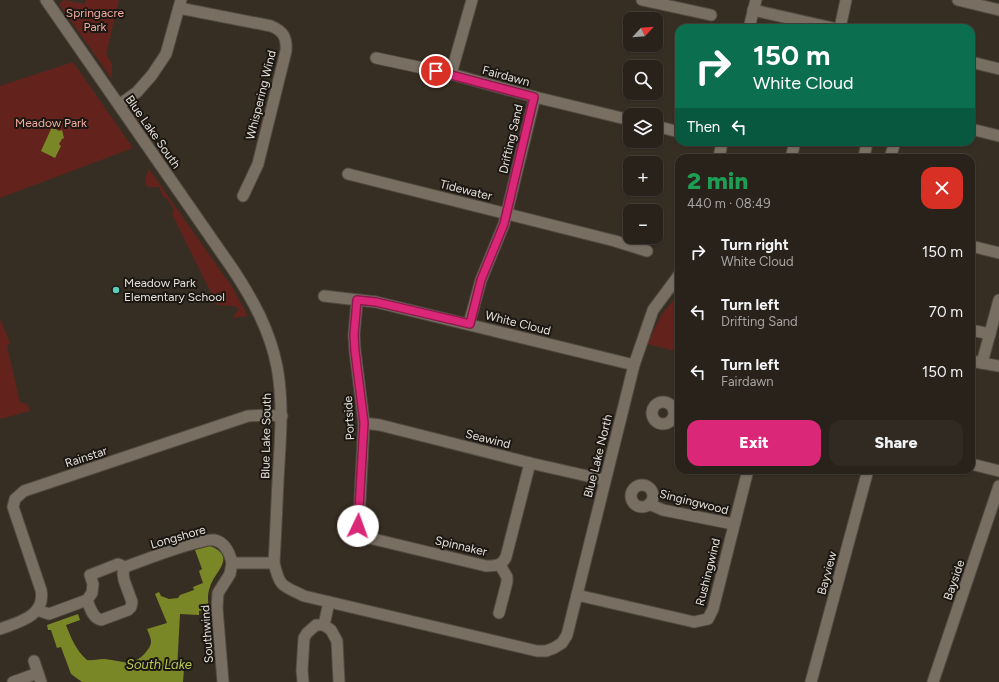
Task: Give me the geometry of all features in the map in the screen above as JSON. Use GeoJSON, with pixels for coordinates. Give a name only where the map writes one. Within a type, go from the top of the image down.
{"type":"FeatureCollection","features":[{"type":"Feature","properties":{"kind":"street","name":"Blue Lake South"},"geometry":{"type":"LineString","coordinates":[[46,0],[248,293],[261,319],[270,342],[281,390],[282,416],[274,563],[278,580],[283,586],[304,596],[537,651],[546,651],[554,648]]}},
{"type":"Feature","properties":{"kind":"street"},"geometry":{"type":"LineString","coordinates":[[452,74],[472,0]]}},
{"type":"Feature","properties":{"kind":"street"},"geometry":{"type":"LineString","coordinates":[[642,0],[711,15]]}},
{"type":"Feature","properties":{"kind":"street"},"geometry":{"type":"LineString","coordinates":[[841,24],[846,0]]}},
{"type":"Feature","properties":{"kind":"street"},"geometry":{"type":"LineString","coordinates":[[958,0],[999,10]]}},
{"type":"Feature","properties":{"kind":"street"},"geometry":{"type":"LineString","coordinates":[[119,106],[137,92],[152,75],[166,54],[180,4]]}},
{"type":"Feature","properties":{"kind":"street","name":"Whispering Wind"},"geometry":{"type":"LineString","coordinates":[[180,4],[271,26],[278,29],[285,36],[287,43],[286,51],[258,164],[243,196]]}},
{"type":"Feature","properties":{"kind":"street"},"geometry":{"type":"LineString","coordinates":[[750,24],[755,5],[819,24]]}},
{"type":"Feature","properties":{"kind":"street","name":"Fairdawn"},"geometry":{"type":"LineString","coordinates":[[376,58],[452,74],[534,97],[623,118]]}},
{"type":"Feature","properties":{"kind":"street"},"geometry":{"type":"LineString","coordinates":[[975,63],[999,69]]}},
{"type":"Feature","properties":{"kind":"street","name":"Drifting Sand"},"geometry":{"type":"LineString","coordinates":[[470,324],[481,280],[501,233],[507,213],[534,97]]}},
{"type":"Feature","properties":{"kind":"street"},"geometry":{"type":"LineString","coordinates":[[663,128],[675,131]]}},
{"type":"Feature","properties":{"kind":"street"},"geometry":{"type":"LineString","coordinates":[[975,130],[999,136]]}},
{"type":"Feature","properties":{"kind":"street","name":"Tidewater"},"geometry":{"type":"LineString","coordinates":[[348,174],[507,213],[615,241],[647,251]]}},
{"type":"Feature","properties":{"kind":"street"},"geometry":{"type":"LineString","coordinates":[[975,247],[999,253]]}},
{"type":"Feature","properties":{"kind":"street","name":"Blue Lake North"},"geometry":{"type":"LineString","coordinates":[[554,648],[562,643],[567,635],[634,365],[653,310],[675,280]]}},
{"type":"Feature","properties":{"kind":"street","name":"White Cloud"},"geometry":{"type":"LineString","coordinates":[[324,296],[376,302],[634,365]]}},
{"type":"Feature","properties":{"kind":"street","name":"Portside"},"geometry":{"type":"LineString","coordinates":[[357,300],[354,335],[364,423],[359,519],[360,534]]}},
{"type":"Feature","properties":{"kind":"street"},"geometry":{"type":"LineString","coordinates":[[982,363],[999,300]]}},
{"type":"Feature","properties":{"kind":"street"},"geometry":{"type":"LineString","coordinates":[[975,331],[990,334]]}},
{"type":"Feature","properties":{"kind":"street"},"geometry":{"type":"LineString","coordinates":[[975,362],[999,366]]}},
{"type":"Feature","properties":{"kind":"street","name":"Rainstar"},"geometry":{"type":"LineString","coordinates":[[37,610],[42,601],[41,590],[13,507],[15,499],[24,491],[248,416],[282,416]]}},
{"type":"Feature","properties":{"kind":"street","name":"Seawind"},"geometry":{"type":"LineString","coordinates":[[364,423],[380,425],[530,463],[605,480]]}},
{"type":"Feature","properties":{"kind":"street","name":"Spinnaker"},"geometry":{"type":"LineString","coordinates":[[360,534],[365,537],[486,566],[500,565],[504,562],[506,557],[530,463]]}},
{"type":"Feature","properties":{"kind":"street"},"geometry":{"type":"LineString","coordinates":[[975,465],[999,471]]}},
{"type":"Feature","properties":{"kind":"street","name":"Rushingwind"},"geometry":{"type":"LineString","coordinates":[[577,595],[694,622],[708,619],[713,609],[733,524],[747,474]]}},
{"type":"Feature","properties":{"kind":"street","name":"Bayview"},"geometry":{"type":"LineString","coordinates":[[811,682],[867,474]]}},
{"type":"Feature","properties":{"kind":"street","name":"Bayside"},"geometry":{"type":"LineString","coordinates":[[933,682],[999,486]]}},
{"type":"Feature","properties":{"kind":"street","name":"Singingwood"},"geometry":{"type":"LineString","coordinates":[[649,504],[663,510],[733,524]]}},
{"type":"Feature","properties":{"kind":"street","name":"Longshore"},"geometry":{"type":"LineString","coordinates":[[87,600],[92,593],[93,584],[90,575],[118,564],[125,567],[199,542],[214,540],[220,542],[230,554],[232,564]]}},
{"type":"Feature","properties":{"kind":"street"},"geometry":{"type":"LineString","coordinates":[[232,564],[274,563]]}},
{"type":"Feature","properties":{"kind":"street","name":"Southwind"},"geometry":{"type":"LineString","coordinates":[[224,682],[217,608],[218,593],[230,574],[232,564]]}},
{"type":"Feature","properties":{"kind":"street"},"geometry":{"type":"LineString","coordinates":[[499,613],[507,582],[507,577],[500,565]]}},
{"type":"Feature","properties":{"kind":"street"},"geometry":{"type":"LineString","coordinates":[[0,629],[26,620],[37,610],[49,614],[87,600],[94,615],[97,619],[101,620],[128,610],[131,607],[132,602],[123,573],[125,567]]}},
{"type":"Feature","properties":{"kind":"street"},"geometry":{"type":"LineString","coordinates":[[324,625],[330,602]]}},
{"type":"Feature","properties":{"kind":"street"},"geometry":{"type":"LineString","coordinates":[[303,682],[302,670],[304,638],[316,625],[324,625],[331,630],[337,641],[339,682]]}},
{"type":"Feature","properties":{"kind":"street"},"geometry":{"type":"LineString","coordinates":[[12,682],[40,678],[34,661]]}},
{"type":"Feature","properties":{"kind":"green space","name":"Springacre Park"},"geometry":{"type":"Polygon","coordinates":[[[64,0],[85,4],[86,0],[119,0],[106,54],[112,64],[112,79],[59,4],[64,0]]]}},
{"type":"Feature","properties":{"kind":"green space","name":"Meadow Park"},"geometry":{"type":"Polygon","coordinates":[[[73,62],[133,148],[0,198],[0,86],[73,62]]]}},
{"type":"Feature","properties":{"kind":"green space"},"geometry":{"type":"Polygon","coordinates":[[[149,169],[232,287],[248,316],[234,318],[239,309],[235,306],[217,305],[172,214],[174,209],[167,198],[164,198],[159,187],[149,187],[146,185],[145,179],[149,169]]]}},
{"type":"Feature","properties":{"kind":"green space"},"geometry":{"type":"Polygon","coordinates":[[[675,298],[675,351],[647,344],[662,314],[675,298]]]}},
{"type":"Feature","properties":{"kind":"green space"},"geometry":{"type":"Polygon","coordinates":[[[0,319],[10,343],[7,346],[20,402],[28,405],[30,411],[0,419],[0,319]]]}},
{"type":"Feature","properties":{"kind":"water"},"geometry":{"type":"Polygon","coordinates":[[[54,128],[59,131],[62,130],[64,138],[59,144],[61,146],[55,158],[41,151],[51,129],[54,128]]]}},
{"type":"Feature","properties":{"kind":"water","name":"South Lake"},"geometry":{"type":"Polygon","coordinates":[[[210,546],[218,550],[222,555],[223,560],[222,565],[212,581],[209,590],[209,609],[199,611],[199,615],[180,614],[177,669],[184,669],[183,682],[82,682],[71,674],[61,647],[57,648],[51,630],[48,630],[47,625],[78,614],[80,620],[66,625],[77,648],[87,660],[103,659],[131,662],[136,660],[146,652],[150,646],[151,638],[147,629],[167,623],[155,594],[159,592],[161,596],[169,599],[178,598],[180,595],[194,590],[193,587],[203,583],[199,571],[202,569],[195,550],[210,546]]]}},
{"type":"Feature","properties":{"kind":"place","name":"Meadow Park Elementary School"},"geometry":{"type":"Point","coordinates":[116,290]}},
{"type":"Feature","properties":{"kind":"route"},"geometry":{"type":"LineString","coordinates":[[358,526],[364,423],[354,335],[357,300],[376,302],[470,324],[481,280],[504,224],[534,97],[452,74],[436,71]]}}]}
